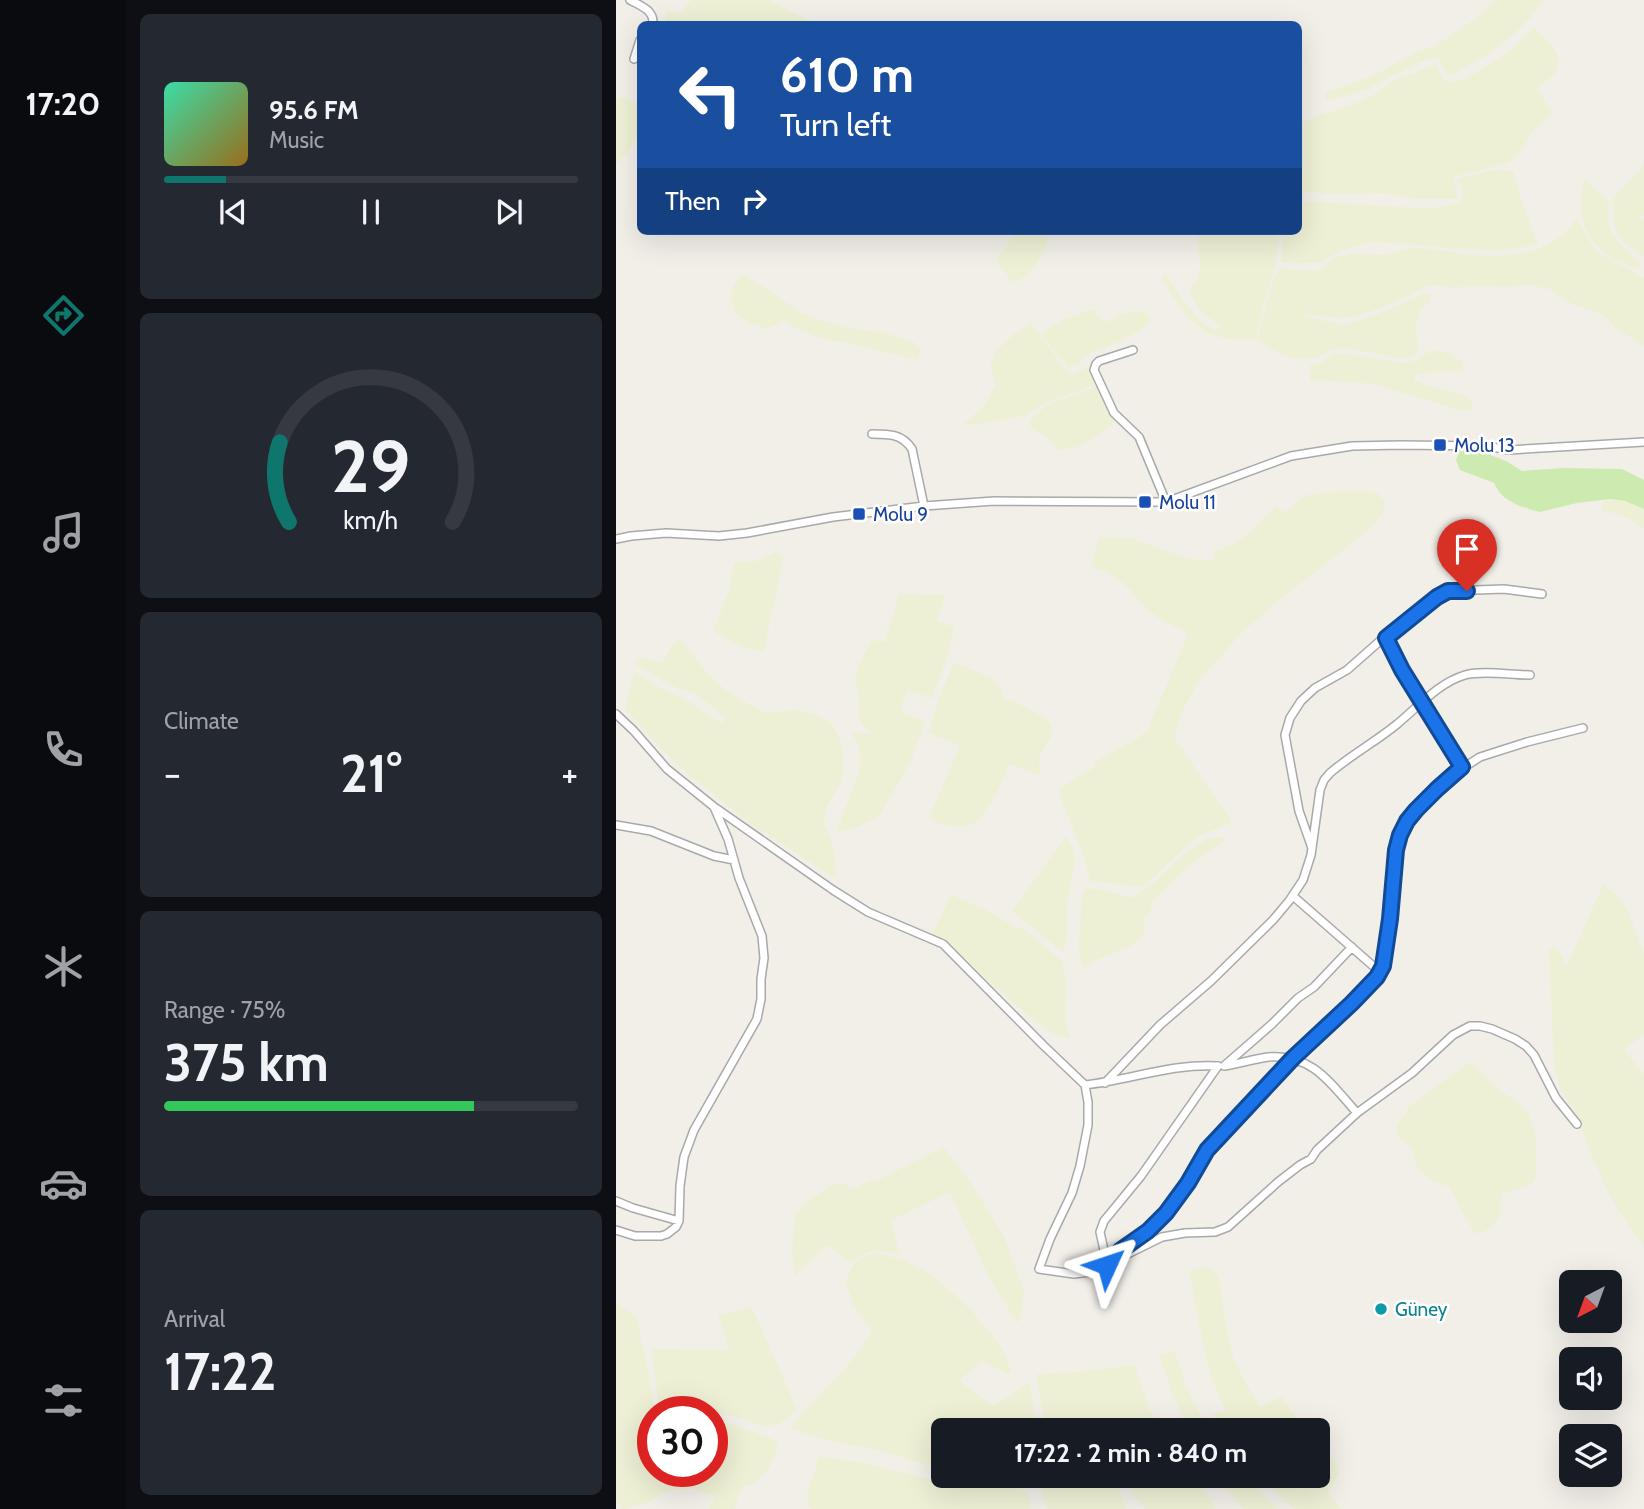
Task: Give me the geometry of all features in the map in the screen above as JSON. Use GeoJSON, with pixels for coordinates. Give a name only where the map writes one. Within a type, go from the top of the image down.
{"type":"FeatureCollection","features":[{"type":"Feature","properties":{"kind":"street"},"geometry":{"type":"LineString","coordinates":[[630,0],[650,12],[653,21]]}},
{"type":"Feature","properties":{"kind":"street"},"geometry":{"type":"LineString","coordinates":[[634,59],[637,50]]}},
{"type":"Feature","properties":{"kind":"street"},"geometry":{"type":"LineString","coordinates":[[1133,350],[1099,361],[1094,370],[1114,413],[1139,437],[1166,502]]}},
{"type":"Feature","properties":{"kind":"street"},"geometry":{"type":"LineString","coordinates":[[873,434],[895,435],[908,443],[912,449],[924,506]]}},
{"type":"Feature","properties":{"kind":"street"},"geometry":{"type":"LineString","coordinates":[[616,539],[666,533],[719,536],[833,517],[994,501],[1166,502],[1291,456],[1352,446],[1487,446],[1508,450],[1644,442]]}},
{"type":"Feature","properties":{"kind":"street"},"geometry":{"type":"LineString","coordinates":[[1312,848],[1296,796],[1285,736],[1288,722],[1307,694],[1347,670],[1432,600],[1448,591],[1504,589],[1542,594]]}},
{"type":"Feature","properties":{"kind":"street"},"geometry":{"type":"LineString","coordinates":[[1386,638],[1402,670],[1462,767]]}},
{"type":"Feature","properties":{"kind":"street"},"geometry":{"type":"LineString","coordinates":[[1105,1083],[1160,1025],[1201,990],[1273,920],[1293,896],[1303,880],[1312,848],[1318,795],[1327,776],[1442,686],[1465,675],[1484,673],[1530,676]]}},
{"type":"Feature","properties":{"kind":"street"},"geometry":{"type":"LineString","coordinates":[[616,714],[667,769],[713,806],[869,912],[943,944],[1085,1085],[1088,1125],[1080,1166],[1072,1193],[1049,1239],[1039,1269],[1079,1274],[1091,1272],[1163,1237],[1215,1232],[1228,1227],[1272,1187],[1311,1159],[1317,1150],[1357,1113],[1412,1073],[1457,1031],[1470,1026],[1492,1029],[1515,1039],[1530,1050],[1556,1098],[1577,1124]]}},
{"type":"Feature","properties":{"kind":"street"},"geometry":{"type":"LineString","coordinates":[[1107,1265],[1166,1213],[1207,1150],[1293,1058],[1352,1003],[1380,972],[1389,930],[1396,850],[1407,821],[1416,810],[1462,767],[1480,757],[1583,728]]}},
{"type":"Feature","properties":{"kind":"street"},"geometry":{"type":"LineString","coordinates":[[616,1230],[635,1236],[661,1236],[672,1231],[679,1221],[684,1157],[694,1130],[757,1019],[764,957],[762,936],[739,878],[728,839],[713,806]]}},
{"type":"Feature","properties":{"kind":"street"},"geometry":{"type":"LineString","coordinates":[[616,825],[651,831],[714,856],[734,860]]}},
{"type":"Feature","properties":{"kind":"street"},"geometry":{"type":"LineString","coordinates":[[1293,896],[1380,972]]}},
{"type":"Feature","properties":{"kind":"street"},"geometry":{"type":"LineString","coordinates":[[1352,947],[1314,987],[1224,1066],[1265,1058],[1293,1058],[1309,1064],[1357,1113]]}},
{"type":"Feature","properties":{"kind":"street"},"geometry":{"type":"LineString","coordinates":[[1085,1085],[1151,1072],[1193,1066],[1218,1066],[1141,1176],[1104,1221],[1100,1232],[1107,1265]]}},
{"type":"Feature","properties":{"kind":"street"},"geometry":{"type":"LineString","coordinates":[[616,1200],[633,1208],[679,1221]]}},
{"type":"Feature","properties":{"kind":"green space"},"geometry":{"type":"Polygon","coordinates":[[[691,0],[769,0],[810,21],[665,21],[667,9],[680,14],[691,0]]]}},
{"type":"Feature","properties":{"kind":"green space"},"geometry":{"type":"Polygon","coordinates":[[[1496,0],[1544,0],[1511,37],[1461,70],[1447,76],[1438,57],[1432,58],[1369,88],[1326,101],[1325,93],[1372,76],[1415,53],[1435,46],[1478,17],[1496,0]]]}},
{"type":"Feature","properties":{"kind":"green space"},"geometry":{"type":"Polygon","coordinates":[[[1534,27],[1553,47],[1558,56],[1557,72],[1537,89],[1552,112],[1531,133],[1522,150],[1511,161],[1453,177],[1458,199],[1416,199],[1383,193],[1302,192],[1302,122],[1361,101],[1389,83],[1435,64],[1444,79],[1452,82],[1467,78],[1510,51],[1534,27]]]}},
{"type":"Feature","properties":{"kind":"green space"},"geometry":{"type":"Polygon","coordinates":[[[620,97],[637,103],[637,138],[616,164],[616,101],[620,97]]]}},
{"type":"Feature","properties":{"kind":"green space"},"geometry":{"type":"Polygon","coordinates":[[[1644,162],[1644,215],[1640,218],[1644,221],[1644,257],[1620,238],[1615,228],[1613,201],[1617,193],[1638,173],[1644,162]]]}},
{"type":"Feature","properties":{"kind":"green space"},"geometry":{"type":"Polygon","coordinates":[[[1494,170],[1513,171],[1538,243],[1518,249],[1498,250],[1370,242],[1342,250],[1320,263],[1281,263],[1283,235],[1302,235],[1303,201],[1436,208],[1460,202],[1462,189],[1457,179],[1494,170]]]}},
{"type":"Feature","properties":{"kind":"green space"},"geometry":{"type":"Polygon","coordinates":[[[1584,179],[1609,201],[1608,219],[1611,232],[1641,264],[1640,268],[1616,261],[1591,239],[1584,226],[1581,210],[1584,179]]]}},
{"type":"Feature","properties":{"kind":"green space"},"geometry":{"type":"Polygon","coordinates":[[[1577,219],[1596,251],[1644,278],[1644,346],[1614,327],[1599,313],[1572,304],[1549,289],[1530,285],[1454,288],[1428,286],[1389,305],[1358,316],[1342,318],[1305,315],[1344,325],[1427,293],[1431,300],[1421,310],[1416,326],[1418,350],[1409,358],[1347,348],[1332,350],[1317,358],[1293,359],[1257,340],[1270,291],[1281,268],[1316,271],[1336,257],[1354,254],[1383,255],[1413,248],[1471,255],[1521,253],[1548,244],[1563,234],[1577,219]]]}},
{"type":"Feature","properties":{"kind":"green space"},"geometry":{"type":"Polygon","coordinates":[[[1012,235],[1048,235],[1037,264],[1022,279],[1011,282],[996,261],[1012,235]]]}},
{"type":"Feature","properties":{"kind":"green space"},"geometry":{"type":"Polygon","coordinates":[[[1198,235],[1279,235],[1276,264],[1256,339],[1226,339],[1205,332],[1187,316],[1161,278],[1167,275],[1200,321],[1212,329],[1220,329],[1200,310],[1190,293],[1200,267],[1198,235]]]}},
{"type":"Feature","properties":{"kind":"green space"},"geometry":{"type":"Polygon","coordinates":[[[742,275],[814,318],[848,328],[887,333],[914,342],[920,348],[919,360],[820,338],[784,321],[767,329],[747,322],[736,313],[731,300],[733,286],[742,275]]]}},
{"type":"Feature","properties":{"kind":"green space"},"geometry":{"type":"Polygon","coordinates":[[[1094,309],[1102,322],[1125,313],[1142,311],[1148,315],[1149,322],[1135,333],[1088,354],[1079,364],[1068,368],[1043,337],[1044,332],[1065,319],[1094,309]]]}},
{"type":"Feature","properties":{"kind":"green space"},"geometry":{"type":"Polygon","coordinates":[[[1031,323],[1070,375],[1091,366],[1098,384],[1047,402],[1024,416],[965,426],[984,405],[995,386],[990,367],[996,351],[1031,323]]]}},
{"type":"Feature","properties":{"kind":"green space"},"geometry":{"type":"Polygon","coordinates":[[[1438,350],[1450,353],[1464,363],[1462,371],[1429,372],[1415,375],[1414,380],[1466,395],[1472,403],[1471,411],[1381,386],[1310,380],[1310,365],[1321,363],[1334,353],[1403,363],[1438,350]]]}},
{"type":"Feature","properties":{"kind":"green space"},"geometry":{"type":"Polygon","coordinates":[[[1099,386],[1115,418],[1111,426],[1088,442],[1077,447],[1056,450],[1050,439],[1032,429],[1030,420],[1047,405],[1099,386]]]}},
{"type":"Feature","properties":{"kind":"green space"},"geometry":{"type":"Polygon","coordinates":[[[1459,451],[1488,454],[1522,471],[1563,468],[1622,469],[1644,480],[1644,509],[1625,501],[1610,499],[1540,512],[1532,510],[1505,498],[1494,483],[1460,470],[1456,460],[1459,451]]]}},
{"type":"Feature","properties":{"kind":"green space"},"geometry":{"type":"Polygon","coordinates":[[[1349,491],[1379,494],[1384,501],[1384,511],[1371,528],[1272,606],[1240,635],[1198,682],[1181,714],[1174,737],[1232,822],[1195,838],[1143,887],[1090,881],[1084,857],[1060,796],[1060,789],[1095,767],[1094,762],[1137,739],[1147,730],[1188,633],[1161,620],[1123,583],[1091,566],[1100,537],[1131,538],[1186,558],[1215,560],[1213,552],[1232,545],[1246,535],[1276,506],[1286,513],[1307,495],[1349,491]]]}},
{"type":"Feature","properties":{"kind":"green space"},"geometry":{"type":"Polygon","coordinates":[[[1603,500],[1625,501],[1644,509],[1644,529],[1628,518],[1602,510],[1603,500]]]}},
{"type":"Feature","properties":{"kind":"green space"},"geometry":{"type":"Polygon","coordinates":[[[776,552],[783,559],[764,651],[742,647],[713,631],[730,588],[734,562],[756,561],[776,552]]]}},
{"type":"Feature","properties":{"kind":"green space"},"geometry":{"type":"Polygon","coordinates":[[[899,594],[946,595],[937,620],[954,627],[946,661],[932,698],[908,690],[901,706],[905,714],[925,723],[911,761],[879,817],[855,828],[836,832],[860,769],[860,751],[851,733],[870,732],[859,716],[855,680],[857,669],[871,640],[885,642],[899,594]]]}},
{"type":"Feature","properties":{"kind":"green space"},"geometry":{"type":"Polygon","coordinates":[[[680,640],[708,674],[745,702],[766,713],[795,710],[817,715],[829,721],[837,732],[843,750],[843,774],[826,808],[824,824],[835,855],[836,879],[751,824],[690,776],[625,709],[634,671],[722,723],[725,717],[697,695],[671,685],[635,664],[639,656],[662,663],[674,642],[680,640]]]}},
{"type":"Feature","properties":{"kind":"green space"},"geometry":{"type":"Polygon","coordinates":[[[954,662],[992,678],[1001,689],[1006,703],[1010,699],[1046,718],[1052,731],[1041,754],[1041,776],[1009,764],[996,795],[979,820],[959,827],[940,824],[929,818],[960,745],[928,733],[954,662]]]}},
{"type":"Feature","properties":{"kind":"green space"},"geometry":{"type":"Polygon","coordinates":[[[1066,836],[1072,846],[1075,862],[1067,903],[1064,953],[1012,911],[1066,836]]]}},
{"type":"Feature","properties":{"kind":"green space"},"geometry":{"type":"Polygon","coordinates":[[[1214,837],[1223,837],[1225,841],[1191,864],[1152,901],[1151,909],[1144,919],[1145,931],[1138,941],[1083,968],[1079,940],[1085,888],[1132,898],[1152,884],[1179,858],[1214,837]]]}},
{"type":"Feature","properties":{"kind":"green space"},"geometry":{"type":"Polygon","coordinates":[[[1603,884],[1618,896],[1627,909],[1644,953],[1644,1034],[1624,1050],[1644,1074],[1644,1247],[1607,1190],[1576,1113],[1560,1088],[1554,1066],[1549,950],[1557,948],[1567,966],[1603,884]]]}},
{"type":"Feature","properties":{"kind":"green space"},"geometry":{"type":"Polygon","coordinates":[[[951,895],[985,909],[1018,929],[1021,926],[1063,962],[1066,981],[1065,1020],[1070,1039],[1052,1033],[1026,1014],[950,944],[932,934],[951,895]]]}},
{"type":"Feature","properties":{"kind":"green space"},"geometry":{"type":"Polygon","coordinates":[[[1470,1062],[1528,1113],[1535,1131],[1537,1171],[1531,1185],[1501,1194],[1500,1215],[1496,1222],[1487,1230],[1478,1233],[1474,1233],[1449,1187],[1421,1172],[1411,1146],[1400,1140],[1396,1130],[1408,1107],[1470,1062]]]}},
{"type":"Feature","properties":{"kind":"green space"},"geometry":{"type":"Polygon","coordinates":[[[944,1147],[971,1183],[1004,1236],[1024,1291],[1018,1324],[989,1278],[950,1192],[892,1220],[900,1255],[875,1251],[863,1254],[850,1263],[827,1245],[795,1276],[792,1251],[795,1214],[808,1201],[833,1184],[845,1184],[852,1189],[872,1180],[874,1182],[944,1147]]]}},
{"type":"Feature","properties":{"kind":"green space"},"geometry":{"type":"Polygon","coordinates":[[[878,1253],[901,1259],[929,1273],[972,1311],[996,1340],[1011,1371],[1008,1374],[981,1361],[959,1381],[994,1406],[1029,1382],[1035,1418],[931,1418],[931,1466],[873,1449],[829,1441],[789,1428],[855,1357],[872,1331],[854,1306],[845,1282],[852,1267],[869,1255],[878,1253]]]}},
{"type":"Feature","properties":{"kind":"green space"},"geometry":{"type":"Polygon","coordinates":[[[1204,1267],[1218,1275],[1233,1356],[1260,1407],[1282,1396],[1297,1418],[1215,1418],[1213,1414],[1225,1410],[1205,1354],[1189,1272],[1204,1267]]]}},
{"type":"Feature","properties":{"kind":"green space"},"geometry":{"type":"Polygon","coordinates":[[[616,1303],[636,1316],[652,1396],[637,1396],[637,1487],[728,1487],[728,1424],[778,1441],[775,1456],[768,1469],[754,1484],[745,1486],[738,1496],[735,1509],[709,1509],[715,1497],[691,1488],[672,1490],[648,1503],[625,1509],[621,1509],[621,1504],[616,1504],[616,1303]]]}},
{"type":"Feature","properties":{"kind":"green space"},"geometry":{"type":"Polygon","coordinates":[[[752,1307],[797,1409],[779,1424],[763,1426],[728,1415],[728,1396],[657,1396],[651,1349],[729,1350],[718,1315],[752,1307]]]}},
{"type":"Feature","properties":{"kind":"green space"},"geometry":{"type":"Polygon","coordinates":[[[1175,1351],[1185,1384],[1202,1418],[1184,1418],[1173,1397],[1159,1354],[1175,1351]]]}},
{"type":"Feature","properties":{"kind":"green space"},"geometry":{"type":"Polygon","coordinates":[[[1135,1365],[1149,1408],[1155,1418],[1044,1418],[1036,1374],[1135,1365]]]}},
{"type":"Feature","properties":{"kind":"green space"},"geometry":{"type":"Polygon","coordinates":[[[819,1456],[868,1464],[931,1479],[931,1488],[1015,1488],[1029,1492],[1030,1509],[811,1509],[807,1506],[809,1488],[819,1456]]]}},
{"type":"Feature","properties":{"kind":"green space"},"geometry":{"type":"Polygon","coordinates":[[[1330,1456],[1332,1457],[1338,1466],[1338,1475],[1328,1493],[1341,1509],[1294,1509],[1271,1488],[1330,1488],[1330,1456]]]}},
{"type":"Feature","properties":{"kind":"green space"},"geometry":{"type":"Polygon","coordinates":[[[1042,1488],[1119,1488],[1126,1509],[1047,1509],[1042,1488]]]}},
{"type":"Feature","properties":{"kind":"green space"},"geometry":{"type":"Polygon","coordinates":[[[1129,1488],[1202,1488],[1216,1509],[1145,1509],[1129,1488]]]}},
{"type":"Feature","properties":{"kind":"green space"},"geometry":{"type":"Polygon","coordinates":[[[1227,1488],[1255,1488],[1278,1509],[1242,1509],[1227,1488]]]}},
{"type":"Feature","properties":{"kind":"place","name":"Molu 13"},"geometry":{"type":"Point","coordinates":[1440,445]}},
{"type":"Feature","properties":{"kind":"place","name":"Molu 11"},"geometry":{"type":"Point","coordinates":[1145,502]}},
{"type":"Feature","properties":{"kind":"place","name":"Molu 9"},"geometry":{"type":"Point","coordinates":[859,514]}},
{"type":"Feature","properties":{"kind":"place","name":"Güney"},"geometry":{"type":"Point","coordinates":[1381,1309]}},
{"type":"Feature","properties":{"kind":"route"},"geometry":{"type":"LineString","coordinates":[[1107,1265],[1166,1213],[1207,1150],[1293,1058],[1352,1003],[1380,972],[1389,930],[1396,850],[1400,835],[1416,810],[1462,767],[1402,670],[1386,638],[1437,597],[1448,591],[1467,591]]}}]}
